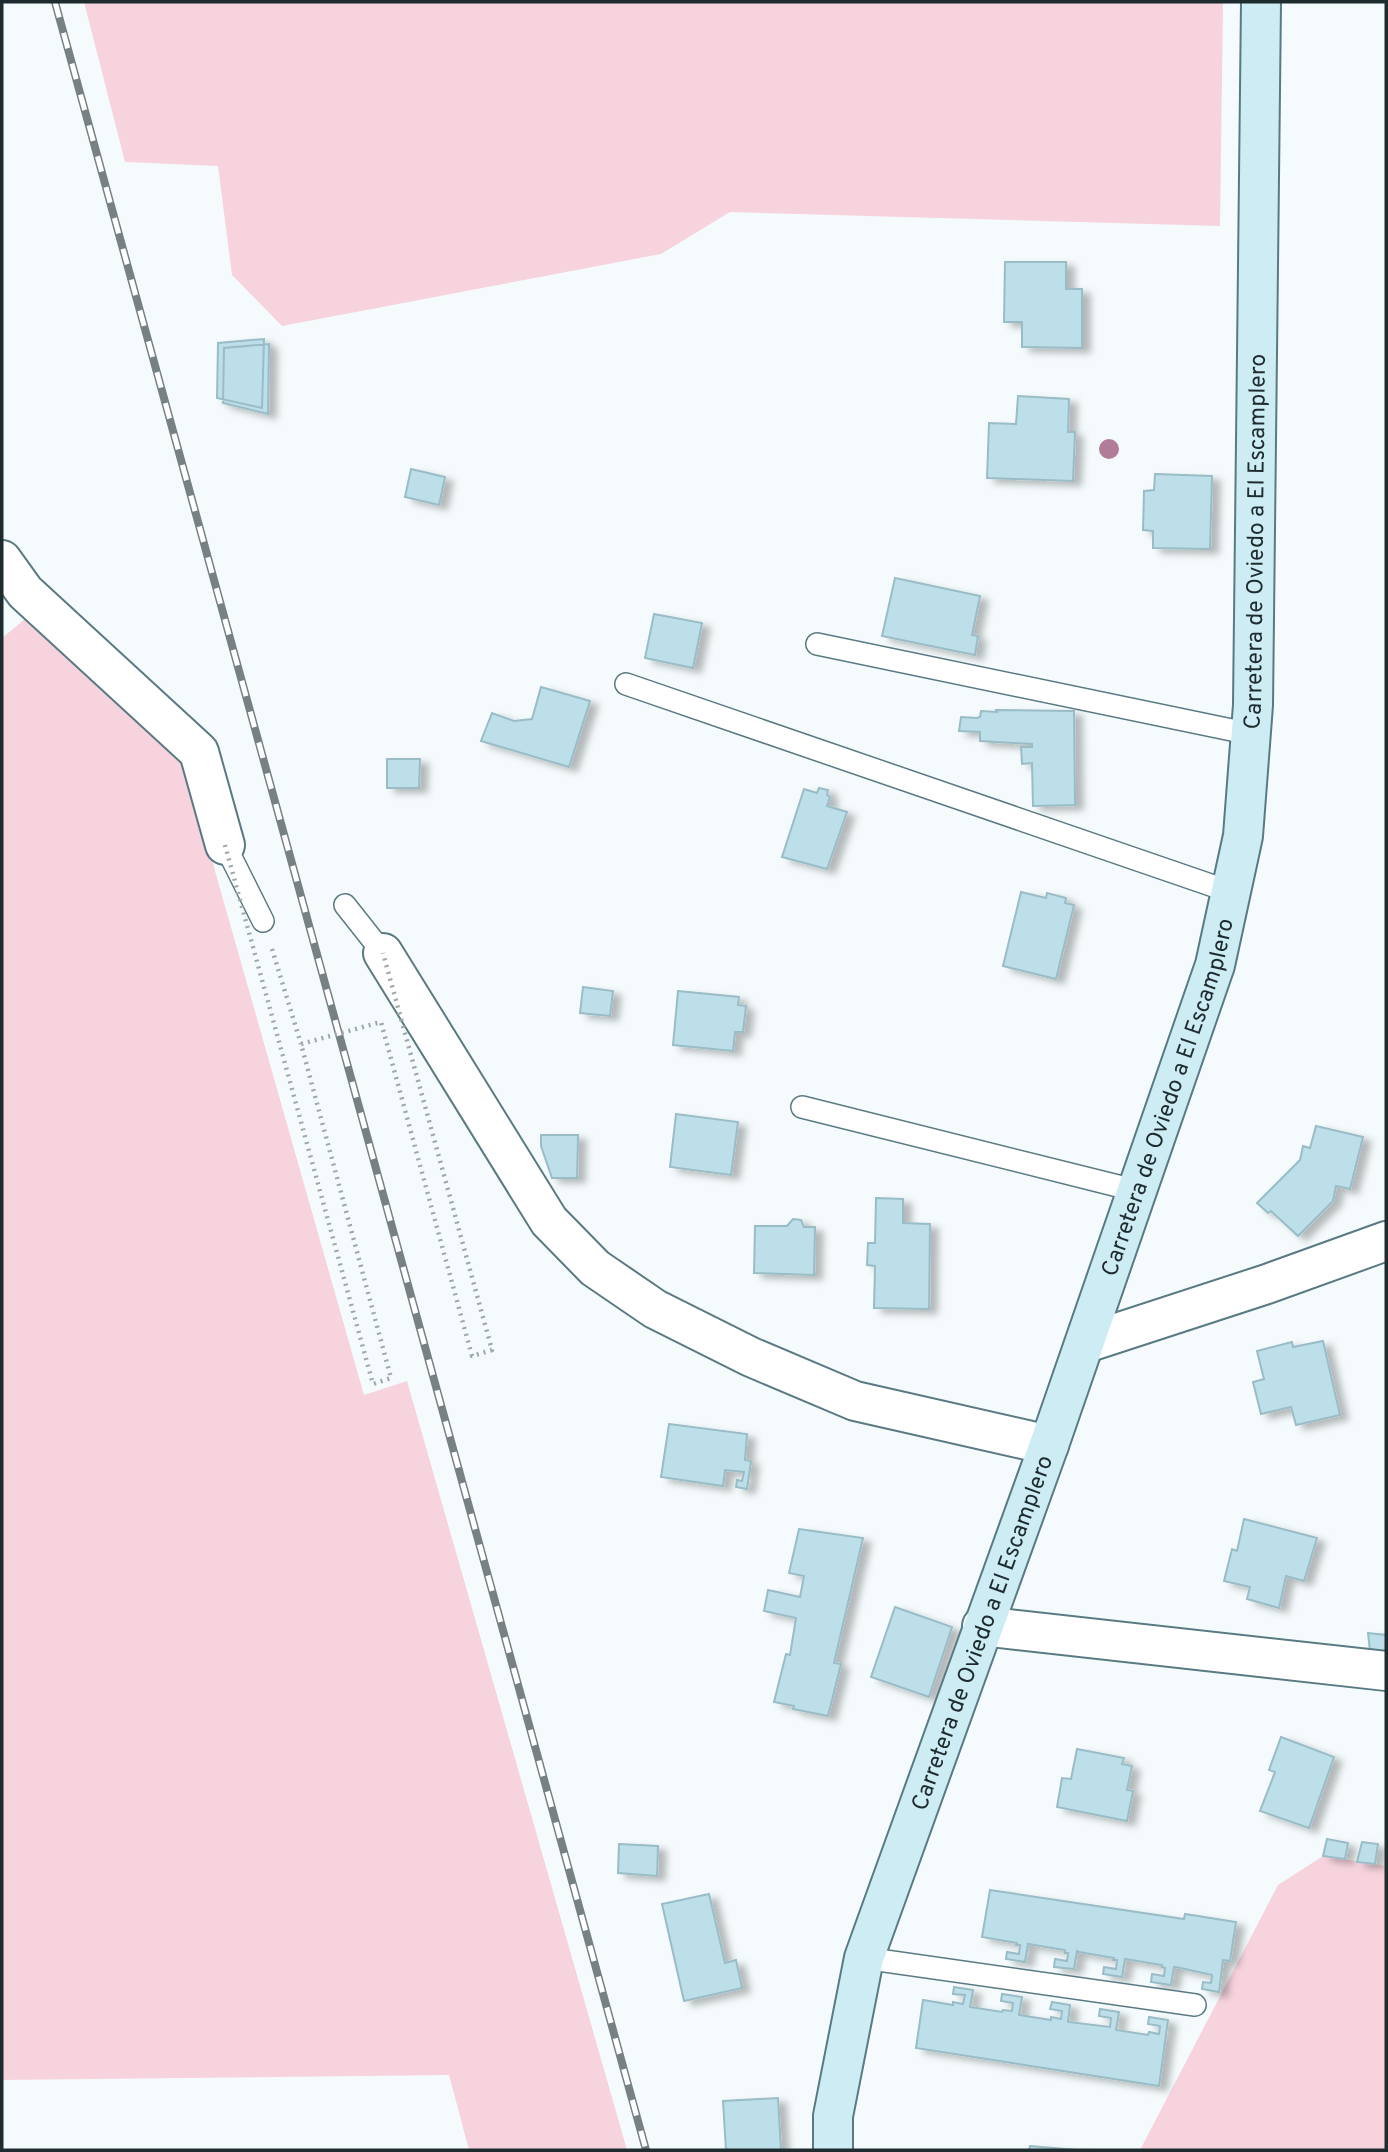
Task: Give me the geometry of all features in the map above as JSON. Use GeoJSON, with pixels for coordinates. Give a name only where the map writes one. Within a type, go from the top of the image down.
{"type":"FeatureCollection","features":[{"type":"Feature","properties":{"kind":"street","name":"Carretera de Oviedo a El Escamplero"},"geometry":{"type":"LineString","coordinates":[[833,2150],[833,2116],[864,1958],[1086,1343],[1215,965],[1243,836],[1251,734],[1261,2]]}},
{"type":"Feature","properties":{"kind":"street"},"geometry":{"type":"LineString","coordinates":[[2,560],[25,593],[199,752],[225,845]]}},
{"type":"Feature","properties":{"kind":"street"},"geometry":{"type":"LineString","coordinates":[[383,953],[549,1221],[594,1268],[655,1309],[751,1357],[855,1401],[1049,1446]]}},
{"type":"Feature","properties":{"kind":"street"},"geometry":{"type":"LineString","coordinates":[[1086,1343],[1267,1284],[1386,1241]]}},
{"type":"Feature","properties":{"kind":"street"},"geometry":{"type":"LineString","coordinates":[[982,1626],[1386,1671]]}},
{"type":"Feature","properties":{"kind":"lane"},"geometry":{"type":"LineString","coordinates":[[817,644],[1251,734]]}},
{"type":"Feature","properties":{"kind":"lane"},"geometry":{"type":"LineString","coordinates":[[626,684],[1231,892]]}},
{"type":"Feature","properties":{"kind":"lane"},"geometry":{"type":"LineString","coordinates":[[225,845],[263,921]]}},
{"type":"Feature","properties":{"kind":"lane"},"geometry":{"type":"LineString","coordinates":[[345,905],[383,953]]}},
{"type":"Feature","properties":{"kind":"lane"},"geometry":{"type":"LineString","coordinates":[[802,1107],[1138,1191]]}},
{"type":"Feature","properties":{"kind":"lane"},"geometry":{"type":"LineString","coordinates":[[864,1958],[1195,2005]]}},
{"type":"Feature","properties":{"kind":"path"},"geometry":{"type":"LineString","coordinates":[[225,845],[373,1384],[391,1378],[301,1044],[263,921]]}},
{"type":"Feature","properties":{"kind":"path"},"geometry":{"type":"LineString","coordinates":[[301,1044],[381,1022],[472,1356],[492,1350],[383,953]]}},
{"type":"Feature","properties":{"kind":"shaded area"},"geometry":{"type":"Polygon","coordinates":[[[84,2],[1223,2],[1220,226],[730,212],[661,254],[282,326],[232,275],[218,166],[125,162],[84,2]]]}},
{"type":"Feature","properties":{"kind":"shaded area"},"geometry":{"type":"Polygon","coordinates":[[[25,619],[192,772],[215,871],[364,1395],[407,1381],[627,2150],[469,2150],[449,2075],[2,2080],[2,638],[25,619]]]}},
{"type":"Feature","properties":{"kind":"shaded area"},"geometry":{"type":"Polygon","coordinates":[[[1323,1856],[1386,1866],[1386,2150],[1140,2150],[1278,1885],[1323,1856]]]}},
{"type":"Feature","properties":{"kind":"building"},"geometry":{"type":"Polygon","coordinates":[[[1005,262],[1066,262],[1066,289],[1082,289],[1082,348],[1022,347],[1022,322],[1004,322],[1005,262]]]}},
{"type":"Feature","properties":{"kind":"building"},"geometry":{"type":"Polygon","coordinates":[[[264,339],[262,408],[217,398],[218,343],[264,339]]]}},
{"type":"Feature","properties":{"kind":"building"},"geometry":{"type":"Polygon","coordinates":[[[269,344],[268,414],[223,403],[224,348],[269,344]]]}},
{"type":"Feature","properties":{"kind":"building"},"geometry":{"type":"Polygon","coordinates":[[[1018,396],[1069,399],[1068,432],[1075,432],[1073,481],[987,478],[989,423],[1016,424],[1018,396]]]}},
{"type":"Feature","properties":{"kind":"building"},"geometry":{"type":"Polygon","coordinates":[[[411,469],[445,477],[439,505],[405,497],[411,469]]]}},
{"type":"Feature","properties":{"kind":"building"},"geometry":{"type":"Polygon","coordinates":[[[1155,474],[1212,476],[1210,549],[1153,548],[1153,531],[1143,530],[1144,491],[1154,490],[1155,474]]]}},
{"type":"Feature","properties":{"kind":"building"},"geometry":{"type":"Polygon","coordinates":[[[895,578],[980,596],[972,635],[978,636],[975,655],[882,636],[895,578]]]}},
{"type":"Feature","properties":{"kind":"building"},"geometry":{"type":"Polygon","coordinates":[[[654,614],[702,623],[693,668],[645,658],[654,614]]]}},
{"type":"Feature","properties":{"kind":"building"},"geometry":{"type":"Polygon","coordinates":[[[541,687],[590,701],[569,767],[481,741],[492,713],[514,721],[532,719],[541,687]]]}},
{"type":"Feature","properties":{"kind":"building"},"geometry":{"type":"Polygon","coordinates":[[[996,710],[1074,711],[1075,805],[1033,806],[1032,763],[1022,764],[1021,747],[1032,747],[1032,744],[980,741],[980,732],[959,731],[961,717],[977,718],[980,717],[981,711],[997,712],[996,710]]]}},
{"type":"Feature","properties":{"kind":"building"},"geometry":{"type":"Polygon","coordinates":[[[387,759],[420,759],[419,788],[387,788],[387,759]]]}},
{"type":"Feature","properties":{"kind":"building"},"geometry":{"type":"Polygon","coordinates":[[[819,788],[828,790],[827,795],[830,797],[827,806],[847,812],[827,869],[782,857],[804,789],[817,793],[819,788]]]}},
{"type":"Feature","properties":{"kind":"building"},"geometry":{"type":"Polygon","coordinates":[[[1021,892],[1046,898],[1047,893],[1066,898],[1065,903],[1074,905],[1056,979],[1003,966],[1021,892]]]}},
{"type":"Feature","properties":{"kind":"building"},"geometry":{"type":"Polygon","coordinates":[[[583,987],[613,991],[610,1016],[580,1013],[583,987]]]}},
{"type":"Feature","properties":{"kind":"building"},"geometry":{"type":"Polygon","coordinates":[[[678,991],[739,997],[738,1005],[746,1006],[743,1032],[735,1032],[733,1051],[673,1045],[678,991]]]}},
{"type":"Feature","properties":{"kind":"building"},"geometry":{"type":"Polygon","coordinates":[[[676,1114],[738,1122],[731,1175],[670,1167],[676,1114]]]}},
{"type":"Feature","properties":{"kind":"building"},"geometry":{"type":"Polygon","coordinates":[[[1316,1126],[1363,1137],[1350,1189],[1336,1186],[1333,1201],[1298,1236],[1271,1211],[1268,1213],[1257,1203],[1300,1160],[1303,1146],[1310,1148],[1316,1126]]]}},
{"type":"Feature","properties":{"kind":"building"},"geometry":{"type":"Polygon","coordinates":[[[541,1135],[578,1135],[577,1178],[552,1178],[541,1146],[541,1135]]]}},
{"type":"Feature","properties":{"kind":"building"},"geometry":{"type":"Polygon","coordinates":[[[876,1198],[903,1199],[903,1223],[930,1224],[929,1309],[874,1308],[875,1266],[867,1265],[868,1243],[875,1243],[876,1198]]]}},
{"type":"Feature","properties":{"kind":"building"},"geometry":{"type":"Polygon","coordinates":[[[793,1219],[801,1220],[804,1227],[815,1227],[814,1275],[754,1273],[755,1226],[787,1226],[793,1219]]]}},
{"type":"Feature","properties":{"kind":"building"},"geometry":{"type":"Polygon","coordinates":[[[1323,1341],[1340,1415],[1296,1425],[1291,1407],[1261,1414],[1253,1382],[1264,1379],[1257,1351],[1292,1342],[1293,1347],[1323,1341]]]}},
{"type":"Feature","properties":{"kind":"building"},"geometry":{"type":"Polygon","coordinates":[[[669,1424],[747,1434],[745,1460],[751,1461],[747,1489],[736,1487],[737,1480],[742,1481],[744,1472],[725,1470],[723,1486],[661,1477],[669,1424]]]}},
{"type":"Feature","properties":{"kind":"building"},"geometry":{"type":"Polygon","coordinates":[[[1244,1519],[1317,1538],[1304,1581],[1286,1576],[1279,1608],[1247,1599],[1250,1587],[1224,1581],[1232,1549],[1237,1551],[1244,1519]]]}},
{"type":"Feature","properties":{"kind":"building"},"geometry":{"type":"Polygon","coordinates":[[[799,1529],[863,1538],[834,1663],[841,1664],[828,1716],[774,1702],[786,1654],[790,1655],[796,1618],[764,1611],[768,1590],[800,1597],[804,1576],[789,1573],[799,1529]]]}},
{"type":"Feature","properties":{"kind":"building"},"geometry":{"type":"Polygon","coordinates":[[[895,1607],[952,1627],[929,1697],[871,1677],[895,1607]]]}},
{"type":"Feature","properties":{"kind":"building"},"geometry":{"type":"Polygon","coordinates":[[[1368,1633],[1386,1635],[1386,1653],[1370,1651],[1368,1633]]]}},
{"type":"Feature","properties":{"kind":"building"},"geometry":{"type":"Polygon","coordinates":[[[1281,1737],[1334,1757],[1309,1828],[1260,1811],[1275,1772],[1269,1770],[1281,1737]]]}},
{"type":"Feature","properties":{"kind":"building"},"geometry":{"type":"Polygon","coordinates":[[[1077,1749],[1124,1758],[1122,1764],[1132,1766],[1127,1790],[1133,1791],[1127,1821],[1057,1807],[1062,1778],[1071,1779],[1077,1749]]]}},
{"type":"Feature","properties":{"kind":"building"},"geometry":{"type":"Polygon","coordinates":[[[1327,1839],[1348,1843],[1345,1859],[1323,1856],[1327,1839]]]}},
{"type":"Feature","properties":{"kind":"building"},"geometry":{"type":"Polygon","coordinates":[[[1362,1842],[1378,1844],[1375,1864],[1357,1862],[1362,1842]]]}},
{"type":"Feature","properties":{"kind":"building"},"geometry":{"type":"Polygon","coordinates":[[[619,1844],[658,1846],[657,1876],[618,1873],[619,1844]]]}},
{"type":"Feature","properties":{"kind":"building"},"geometry":{"type":"Polygon","coordinates":[[[990,1890],[1184,1919],[1185,1914],[1236,1922],[1230,1961],[1223,1960],[1219,1992],[1202,1989],[1203,1982],[1211,1983],[1212,1975],[1174,1967],[1171,1985],[1151,1982],[1152,1974],[1164,1976],[1165,1968],[1162,1965],[1125,1959],[1122,1977],[1103,1974],[1104,1967],[1116,1969],[1117,1960],[1077,1951],[1074,1969],[1054,1967],[1055,1959],[1067,1961],[1068,1953],[1065,1953],[1065,1950],[1028,1944],[1025,1962],[1006,1959],[1007,1952],[1019,1954],[1020,1945],[982,1937],[990,1890]]]}},
{"type":"Feature","properties":{"kind":"building"},"geometry":{"type":"Polygon","coordinates":[[[709,1894],[725,1963],[736,1960],[742,1988],[684,2001],[662,1904],[709,1894]]]}},
{"type":"Feature","properties":{"kind":"building"},"geometry":{"type":"Polygon","coordinates":[[[954,1987],[973,1990],[970,2007],[1012,2011],[1013,2003],[1001,2001],[1002,1994],[1022,1997],[1019,2015],[1061,2019],[1062,2011],[1050,2009],[1052,2002],[1070,2005],[1068,2022],[1110,2027],[1111,2018],[1099,2016],[1100,2009],[1119,2012],[1116,2030],[1148,2035],[1149,2032],[1159,2034],[1160,2026],[1148,2024],[1149,2017],[1168,2020],[1159,2086],[916,2048],[923,2000],[963,2004],[965,1995],[953,1994],[954,1987]]]}},
{"type":"Feature","properties":{"kind":"building"},"geometry":{"type":"Polygon","coordinates":[[[778,2098],[781,2150],[726,2150],[723,2101],[778,2098]]]}},
{"type":"Feature","properties":{"kind":"building"},"geometry":{"type":"Polygon","coordinates":[[[1030,2146],[1077,2150],[1029,2150],[1030,2146]]]}},
{"type":"Feature","properties":{"kind":"railway"},"geometry":{"type":"LineString","coordinates":[[55,2],[646,2150]]}}]}
